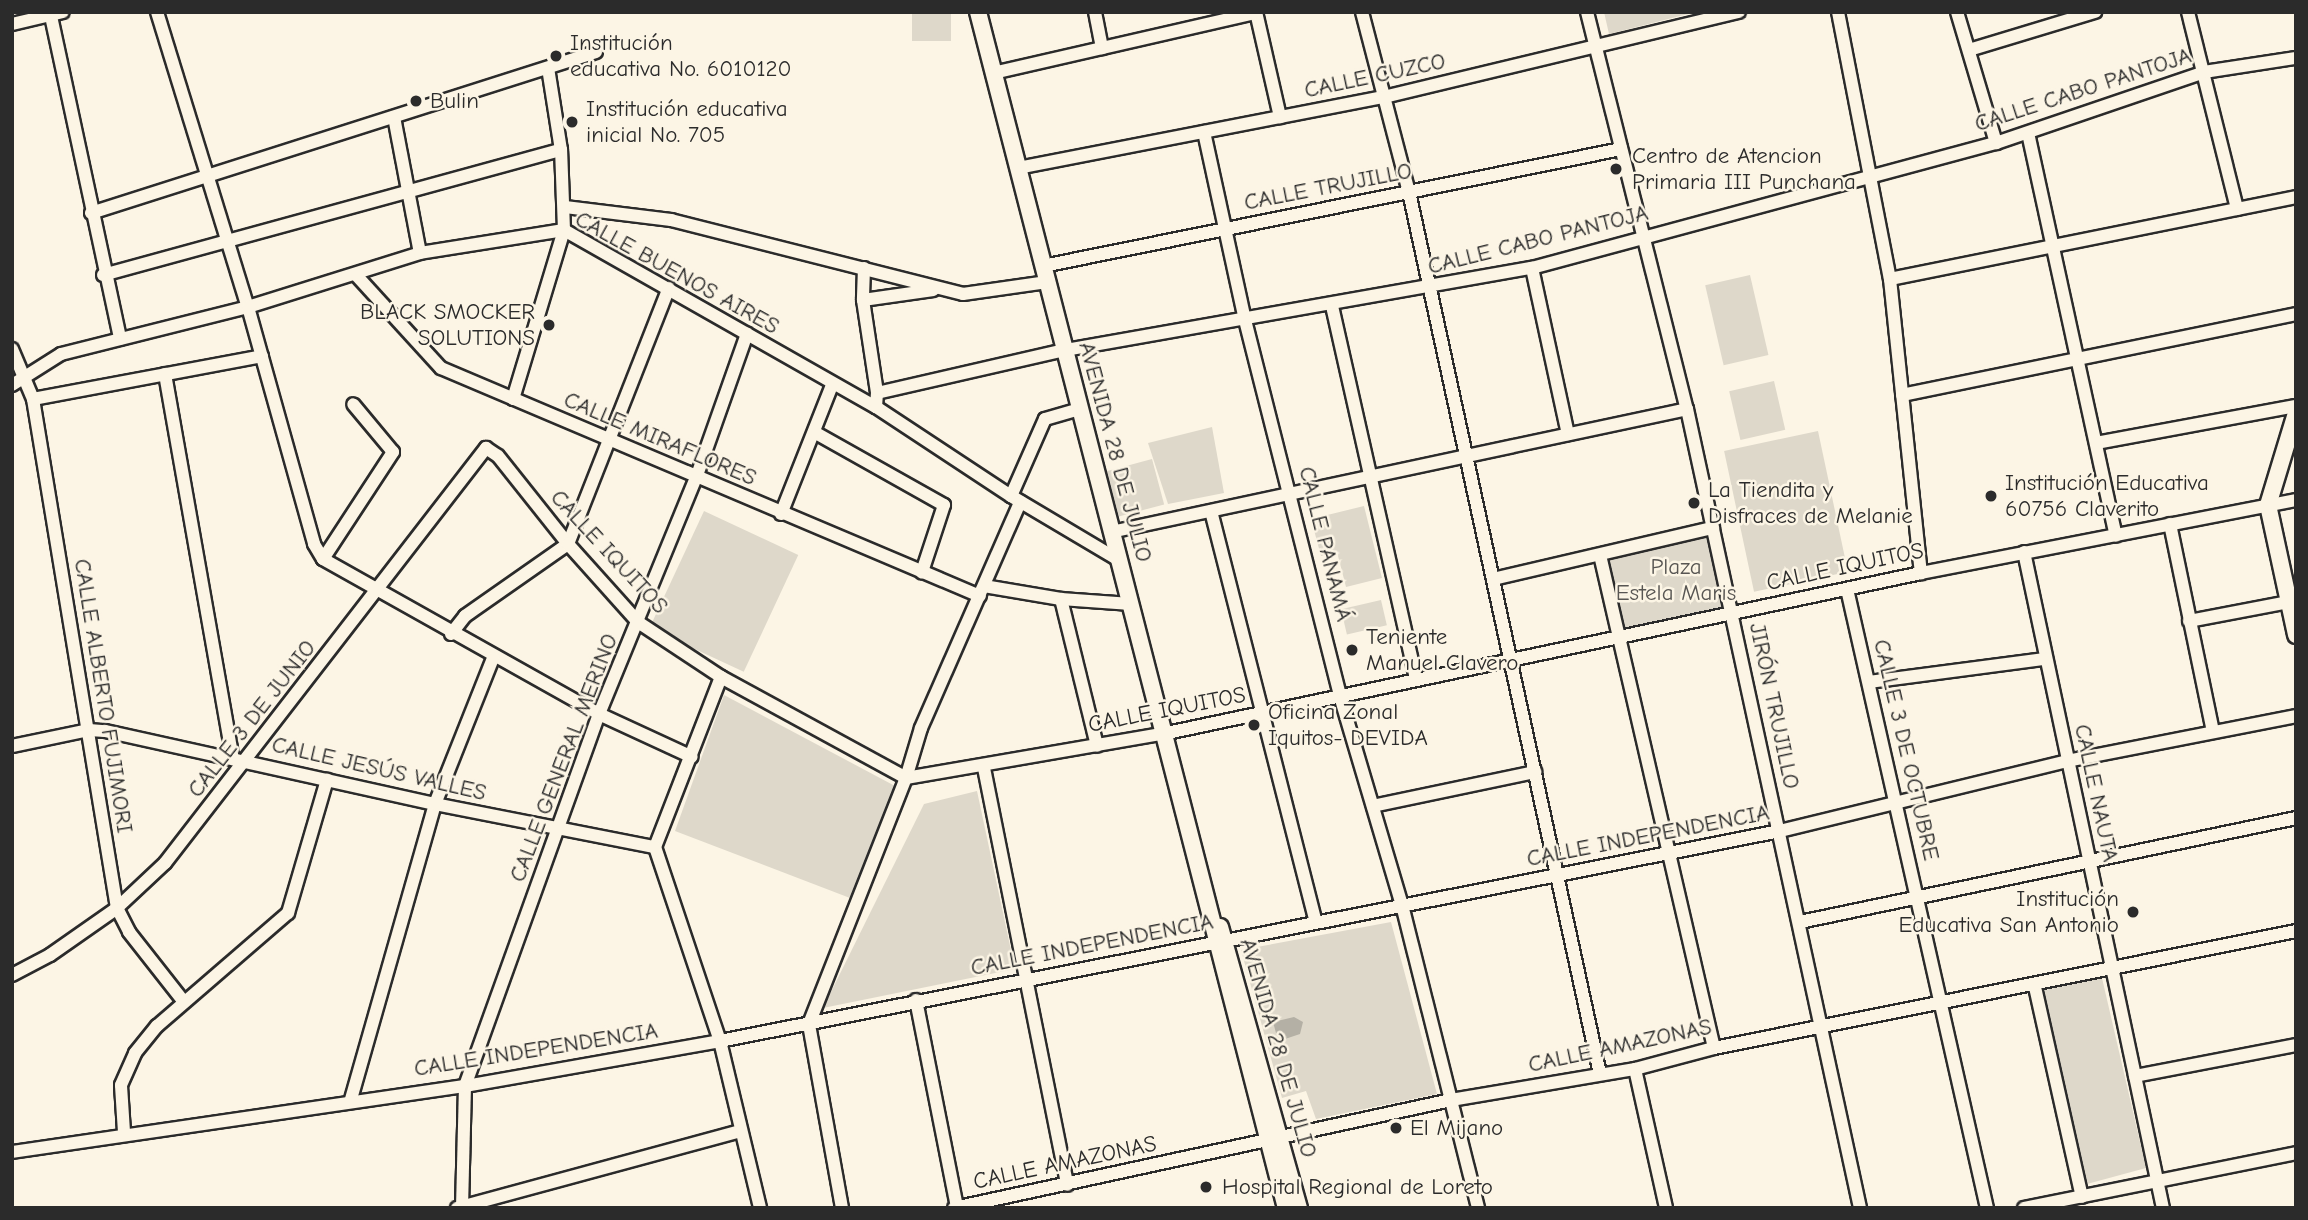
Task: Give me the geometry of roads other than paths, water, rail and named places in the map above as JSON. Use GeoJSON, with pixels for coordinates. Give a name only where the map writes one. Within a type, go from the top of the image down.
{"type":"FeatureCollection","features":[{"type":"Feature","properties":{"kind":"main road","name":"AVENIDA 28 DE JULIO"},"geometry":{"type":"LineString","coordinates":[[978,12],[1209,902],[1274,1139],[1299,1208]]}},
{"type":"Feature","properties":{"kind":"main road"},"geometry":{"type":"LineString","coordinates":[[2296,413],[2268,505],[2296,635]]}},
{"type":"Feature","properties":{"kind":"main road","name":"AVENIDA 28 DE JULIO"},"geometry":{"type":"LineString","coordinates":[[1274,1139],[1286,1208]]}},
{"type":"Feature","properties":{"kind":"street"},"geometry":{"type":"LineString","coordinates":[[157,12],[248,306],[314,544],[323,559],[377,593],[598,714],[692,757]]}},
{"type":"Feature","properties":{"kind":"street"},"geometry":{"type":"LineString","coordinates":[[1095,12],[1102,48]]}},
{"type":"Feature","properties":{"kind":"street"},"geometry":{"type":"LineString","coordinates":[[1362,12],[1409,192],[1464,456],[1511,659],[1600,1074]]}},
{"type":"Feature","properties":{"kind":"street","name":"JIRÓN TRUJILLO"},"geometry":{"type":"LineString","coordinates":[[1587,12],[1687,409],[1860,1208]]}},
{"type":"Feature","properties":{"kind":"street","name":"CALLE CUZCO"},"geometry":{"type":"LineString","coordinates":[[1018,168],[1384,97],[1739,12]]}},
{"type":"Feature","properties":{"kind":"street"},"geometry":{"type":"LineString","coordinates":[[1838,12],[1890,279],[1921,573]]}},
{"type":"Feature","properties":{"kind":"street"},"geometry":{"type":"LineString","coordinates":[[1957,12],[1996,142]]}},
{"type":"Feature","properties":{"kind":"street"},"geometry":{"type":"LineString","coordinates":[[1969,50],[2095,12]]}},
{"type":"Feature","properties":{"kind":"street"},"geometry":{"type":"LineString","coordinates":[[2188,12],[2237,209]]}},
{"type":"Feature","properties":{"kind":"street"},"geometry":{"type":"LineString","coordinates":[[993,73],[1256,13],[1280,117]]}},
{"type":"Feature","properties":{"kind":"street"},"geometry":{"type":"LineString","coordinates":[[12,24],[57,14],[90,213],[120,339]]}},
{"type":"Feature","properties":{"kind":"street"},"geometry":{"type":"LineString","coordinates":[[90,213],[596,52]]}},
{"type":"Feature","properties":{"kind":"street","name":"CALLE CABO PANTOJA"},"geometry":{"type":"LineString","coordinates":[[876,400],[1065,351],[1332,306],[1532,268],[2028,133],[2204,72],[2296,58]]}},
{"type":"Feature","properties":{"kind":"street"},"geometry":{"type":"LineString","coordinates":[[513,399],[564,230],[561,150],[548,68]]}},
{"type":"Feature","properties":{"kind":"street"},"geometry":{"type":"LineString","coordinates":[[394,117],[420,253]]}},
{"type":"Feature","properties":{"kind":"street","name":"CALLE PANAMÁ"},"geometry":{"type":"LineString","coordinates":[[1205,132],[1245,320],[1291,493],[1340,696],[1402,905],[1478,1208]]}},
{"type":"Feature","properties":{"kind":"street"},"geometry":{"type":"LineString","coordinates":[[2028,133],[2080,357],[2116,535]]}},
{"type":"Feature","properties":{"kind":"street","name":"CALLE TRUJILLO"},"geometry":{"type":"LineString","coordinates":[[1043,266],[1621,149]]}},
{"type":"Feature","properties":{"kind":"street"},"geometry":{"type":"LineString","coordinates":[[103,275],[408,195],[561,150]]}},
{"type":"Feature","properties":{"kind":"street"},"geometry":{"type":"LineString","coordinates":[[1890,279],[2055,249],[2296,197]]}},
{"type":"Feature","properties":{"kind":"street"},"geometry":{"type":"LineString","coordinates":[[565,207],[671,220],[963,294],[1047,282]]}},
{"type":"Feature","properties":{"kind":"street","name":"CALLE BUENOS AIRES"},"geometry":{"type":"LineString","coordinates":[[12,385],[61,354],[248,306],[356,275],[420,253],[564,230],[669,288],[832,385],[876,400],[1015,499],[1119,560]]}},
{"type":"Feature","properties":{"kind":"street"},"geometry":{"type":"LineString","coordinates":[[864,268],[863,300],[876,400]]}},
{"type":"Feature","properties":{"kind":"street"},"geometry":{"type":"LineString","coordinates":[[1532,268],[1568,434]]}},
{"type":"Feature","properties":{"kind":"street","name":"CALLE MIRAFLORES"},"geometry":{"type":"LineString","coordinates":[[356,275],[441,368],[696,478],[922,572],[982,591],[1131,604]]}},
{"type":"Feature","properties":{"kind":"street"},"geometry":{"type":"LineString","coordinates":[[451,634],[465,616],[568,544],[612,441],[669,288]]}},
{"type":"Feature","properties":{"kind":"street"},"geometry":{"type":"LineString","coordinates":[[863,300],[937,289]]}},
{"type":"Feature","properties":{"kind":"street"},"geometry":{"type":"LineString","coordinates":[[1332,306],[1416,680]]}},
{"type":"Feature","properties":{"kind":"street"},"geometry":{"type":"LineString","coordinates":[[1902,395],[2296,314]]}},
{"type":"Feature","properties":{"kind":"street","name":"CALLE GENERAL MERINO"},"geometry":{"type":"LineString","coordinates":[[460,1207],[465,1086],[598,714],[696,478],[747,334]]}},
{"type":"Feature","properties":{"kind":"street","name":"CALLE ALBERTO FUJIMORI"},"geometry":{"type":"LineString","coordinates":[[12,349],[33,399],[117,908],[129,932],[184,1002]]}},
{"type":"Feature","properties":{"kind":"street"},"geometry":{"type":"LineString","coordinates":[[33,399],[262,356]]}},
{"type":"Feature","properties":{"kind":"street"},"geometry":{"type":"LineString","coordinates":[[165,374],[233,759]]}},
{"type":"Feature","properties":{"kind":"street"},"geometry":{"type":"LineString","coordinates":[[781,514],[832,385]]}},
{"type":"Feature","properties":{"kind":"street"},"geometry":{"type":"LineString","coordinates":[[323,559],[393,452],[353,404]]}},
{"type":"Feature","properties":{"kind":"street"},"geometry":{"type":"LineString","coordinates":[[2096,443],[2296,406]]}},
{"type":"Feature","properties":{"kind":"street"},"geometry":{"type":"LineString","coordinates":[[842,1208],[809,1024],[906,778],[921,728],[982,591],[1045,419],[1080,409]]}},
{"type":"Feature","properties":{"kind":"street"},"geometry":{"type":"LineString","coordinates":[[1111,532],[1687,409]]}},
{"type":"Feature","properties":{"kind":"street"},"geometry":{"type":"LineString","coordinates":[[814,432],[944,505],[922,572]]}},
{"type":"Feature","properties":{"kind":"street","name":"CALLE IQUITOS"},"geometry":{"type":"LineString","coordinates":[[486,448],[498,456],[568,544],[638,622],[721,677],[906,778],[984,768],[1167,733],[1732,612],[2296,500]]}},
{"type":"Feature","properties":{"kind":"street","name":"CALLE 3 DE JUNIO"},"geometry":{"type":"LineString","coordinates":[[12,975],[50,955],[117,908],[165,863],[377,593],[486,448]]}},
{"type":"Feature","properties":{"kind":"street"},"geometry":{"type":"LineString","coordinates":[[1211,511],[1316,922]]}},
{"type":"Feature","properties":{"kind":"street"},"geometry":{"type":"LineString","coordinates":[[2170,524],[2213,732]]}},
{"type":"Feature","properties":{"kind":"street"},"geometry":{"type":"LineString","coordinates":[[1493,579],[1713,528]]}},
{"type":"Feature","properties":{"kind":"street","name":"CALLE NAUTA"},"geometry":{"type":"LineString","coordinates":[[2024,552],[2044,659],[2163,1208]]}},
{"type":"Feature","properties":{"kind":"street"},"geometry":{"type":"LineString","coordinates":[[1600,555],[1714,1048]]}},
{"type":"Feature","properties":{"kind":"street","name":"CALLE 3 DE OCTUBRE"},"geometry":{"type":"LineString","coordinates":[[1847,589],[1944,1005],[1987,1208]]}},
{"type":"Feature","properties":{"kind":"street"},"geometry":{"type":"LineString","coordinates":[[1061,599],[1097,746]]}},
{"type":"Feature","properties":{"kind":"street"},"geometry":{"type":"LineString","coordinates":[[2189,621],[2289,602]]}},
{"type":"Feature","properties":{"kind":"street"},"geometry":{"type":"LineString","coordinates":[[351,1099],[435,804],[494,658]]}},
{"type":"Feature","properties":{"kind":"street"},"geometry":{"type":"LineString","coordinates":[[1869,682],[2044,659]]}},
{"type":"Feature","properties":{"kind":"street"},"geometry":{"type":"LineString","coordinates":[[721,677],[655,847],[720,1041],[760,1208]]}},
{"type":"Feature","properties":{"kind":"street","name":"CALLE INDEPENDENCIA"},"geometry":{"type":"LineString","coordinates":[[12,1152],[124,1132],[351,1099],[465,1086],[720,1041],[916,1000],[1028,981],[1780,831],[1897,800],[2067,761],[2296,716]]}},
{"type":"Feature","properties":{"kind":"street","name":"CALLE JESÚS VALLES"},"geometry":{"type":"LineString","coordinates":[[12,746],[89,730],[246,761],[558,830],[655,847]]}},
{"type":"Feature","properties":{"kind":"street"},"geometry":{"type":"LineString","coordinates":[[984,768],[1067,1185]]}},
{"type":"Feature","properties":{"kind":"street"},"geometry":{"type":"LineString","coordinates":[[1373,806],[1535,772]]}},
{"type":"Feature","properties":{"kind":"street"},"geometry":{"type":"LineString","coordinates":[[124,1132],[121,1085],[127,1065],[158,1026],[288,913],[327,780]]}},
{"type":"Feature","properties":{"kind":"street"},"geometry":{"type":"LineString","coordinates":[[1800,922],[2296,818]]}},
{"type":"Feature","properties":{"kind":"street","name":"CALLE AMAZONAS"},"geometry":{"type":"LineString","coordinates":[[955,1207],[1067,1185],[1451,1100],[1634,1069],[1714,1048],[2035,987],[2112,968],[2296,931]]}},
{"type":"Feature","properties":{"kind":"street"},"geometry":{"type":"LineString","coordinates":[[2035,987],[2082,1197]]}},
{"type":"Feature","properties":{"kind":"street"},"geometry":{"type":"LineString","coordinates":[[916,1000],[955,1207]]}},
{"type":"Feature","properties":{"kind":"street"},"geometry":{"type":"LineString","coordinates":[[2135,1076],[2296,1045]]}},
{"type":"Feature","properties":{"kind":"street"},"geometry":{"type":"LineString","coordinates":[[1634,1069],[1666,1208]]}},
{"type":"Feature","properties":{"kind":"street"},"geometry":{"type":"LineString","coordinates":[[460,1207],[740,1131]]}},
{"type":"Feature","properties":{"kind":"street"},"geometry":{"type":"LineString","coordinates":[[2024,1208],[2296,1153]]}},
{"type":"Feature","properties":{"kind":"place","name":"Institución educativa No. 6010120"},"geometry":{"type":"Point","coordinates":[556,56]}},
{"type":"Feature","properties":{"kind":"place","name":"Bulin"},"geometry":{"type":"Point","coordinates":[416,101]}},
{"type":"Feature","properties":{"kind":"place","name":"Institución educativa inicial No. 705"},"geometry":{"type":"Point","coordinates":[572,122]}},
{"type":"Feature","properties":{"kind":"place","name":"Centro de Atencion Primaria III Punchana"},"geometry":{"type":"Point","coordinates":[1616,169]}},
{"type":"Feature","properties":{"kind":"place","name":"BLACK SMOCKER SOLUTIONS"},"geometry":{"type":"Point","coordinates":[549,325]}},
{"type":"Feature","properties":{"kind":"place","name":"Institución Educativa 60756 Claverito"},"geometry":{"type":"Point","coordinates":[1991,496]}},
{"type":"Feature","properties":{"kind":"place","name":"La Tiendita y Disfraces de Melanie"},"geometry":{"type":"Point","coordinates":[1694,503]}},
{"type":"Feature","properties":{"kind":"place","name":"Teniente Manuel Clavero"},"geometry":{"type":"Point","coordinates":[1352,650]}},
{"type":"Feature","properties":{"kind":"place","name":"Oficina Zonal Iquitos- DEVIDA"},"geometry":{"type":"Point","coordinates":[1254,725]}},
{"type":"Feature","properties":{"kind":"place","name":"Institución Educativa San Antonio"},"geometry":{"type":"Point","coordinates":[2133,912]}},
{"type":"Feature","properties":{"kind":"place","name":"El Mijano"},"geometry":{"type":"Point","coordinates":[1396,1128]}},
{"type":"Feature","properties":{"kind":"place","name":"Hospital Regional de Loreto"},"geometry":{"type":"Point","coordinates":[1206,1187]}},
{"type":"Feature","properties":{"kind":"park label","name":"Plaza Estela Maris"},"geometry":{"type":"Point","coordinates":[1676,580]}}]}
